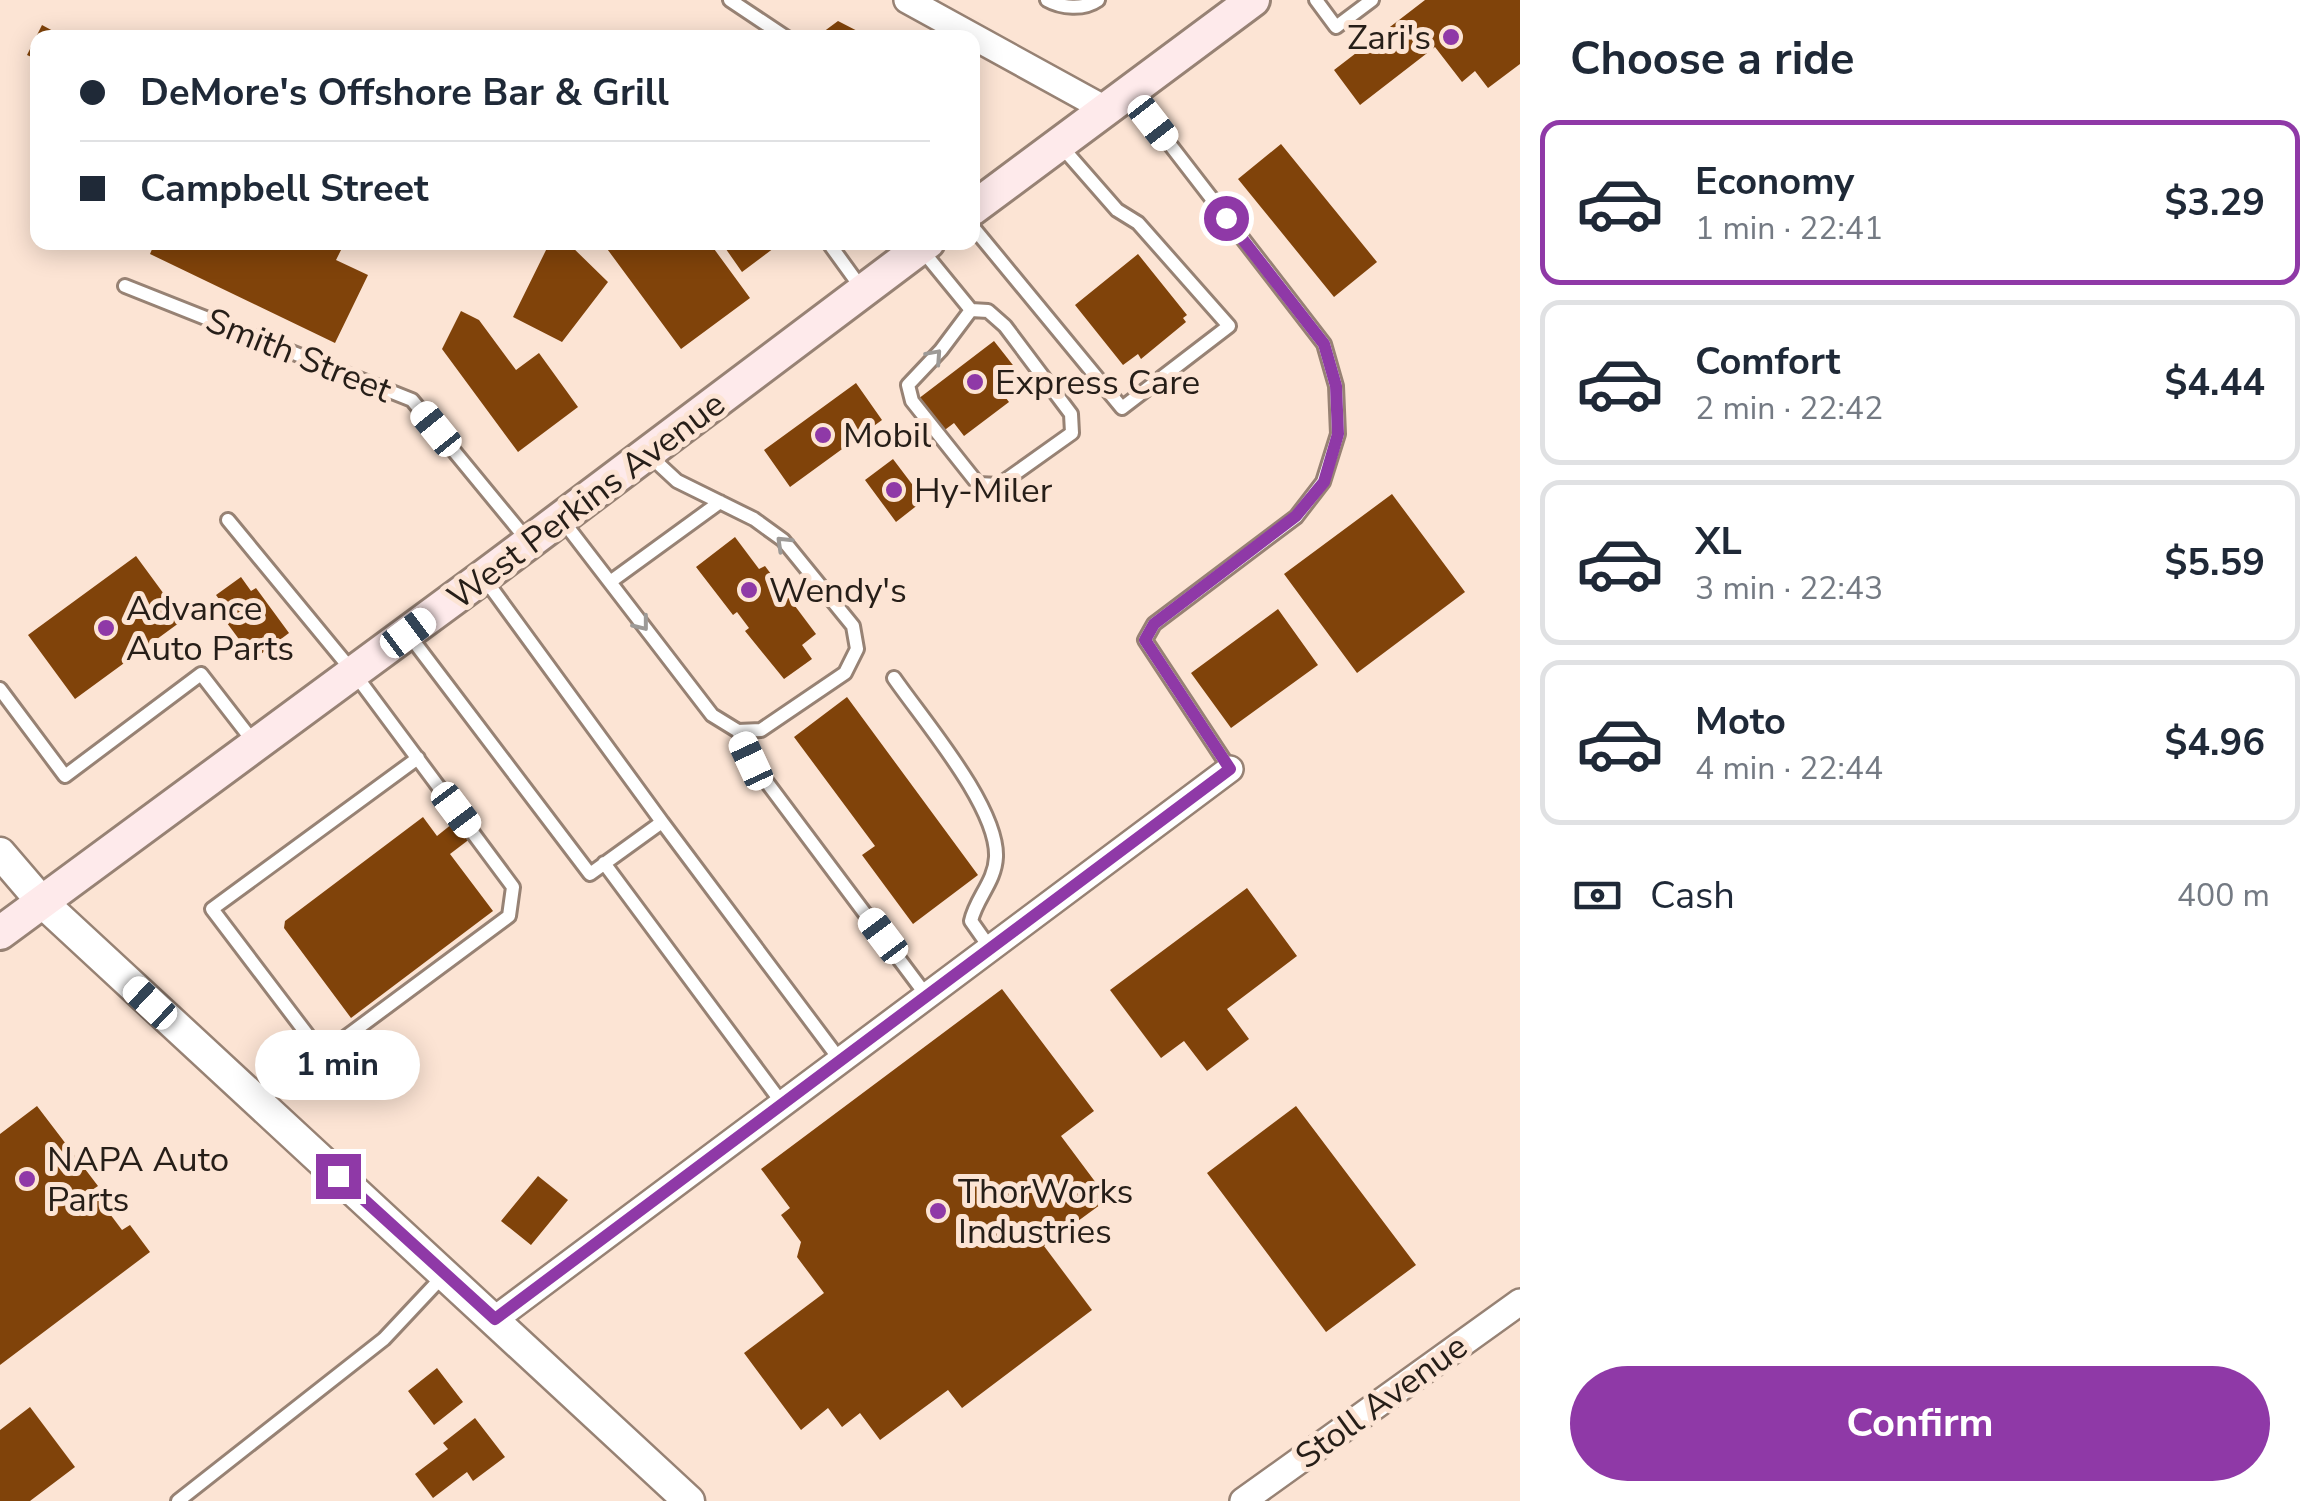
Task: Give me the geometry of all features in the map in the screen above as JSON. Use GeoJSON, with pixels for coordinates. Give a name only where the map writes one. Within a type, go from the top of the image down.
{"type":"FeatureCollection","features":[{"type":"Feature","properties":{"kind":"main road"},"geometry":{"type":"LineString","coordinates":[[980,203],[1254,0]]}},
{"type":"Feature","properties":{"kind":"main road","name":"West Perkins Avenue"},"geometry":{"type":"LineString","coordinates":[[0,933],[483,578],[918,250]]}},
{"type":"Feature","properties":{"kind":"street"},"geometry":{"type":"LineString","coordinates":[[907,0],[970,30]]}},
{"type":"Feature","properties":{"kind":"street"},"geometry":{"type":"LineString","coordinates":[[980,35],[1117,100]]}},
{"type":"Feature","properties":{"kind":"street"},"geometry":{"type":"LineString","coordinates":[[495,1319],[1230,769]]}},
{"type":"Feature","properties":{"kind":"street"},"geometry":{"type":"LineString","coordinates":[[0,853],[42,902],[689,1501]]}},
{"type":"Feature","properties":{"kind":"street","name":"Stoll Avenue"},"geometry":{"type":"LineString","coordinates":[[1242,1501],[1520,1302]]}},
{"type":"Feature","properties":{"kind":"lane"},"geometry":{"type":"LineString","coordinates":[[730,0],[776,30]]}},
{"type":"Feature","properties":{"kind":"lane"},"geometry":{"type":"LineString","coordinates":[[1047,0],[1059,7],[1098,0]]}},
{"type":"Feature","properties":{"kind":"lane"},"geometry":{"type":"LineString","coordinates":[[1316,0],[1336,27],[1372,0]]}},
{"type":"Feature","properties":{"kind":"lane"},"geometry":{"type":"LineString","coordinates":[[1117,100],[1324,344],[1336,386],[1338,434],[1324,482],[1296,516],[1154,624],[1145,640],[1230,769]]}},
{"type":"Feature","properties":{"kind":"lane"},"geometry":{"type":"LineString","coordinates":[[980,236],[1122,408],[1229,326],[1138,223],[1117,210],[1059,144]]}},
{"type":"Feature","properties":{"kind":"lane"},"geometry":{"type":"LineString","coordinates":[[834,250],[863,292]]}},
{"type":"Feature","properties":{"kind":"lane"},"geometry":{"type":"LineString","coordinates":[[929,250],[971,310]]}},
{"type":"Feature","properties":{"kind":"lane","name":"Smith Street"},"geometry":{"type":"LineString","coordinates":[[125,286],[412,400],[530,542]]}},
{"type":"Feature","properties":{"kind":"lane"},"geometry":{"type":"LineString","coordinates":[[971,310],[988,311],[1006,326],[1071,414],[1072,433],[999,485],[978,484],[912,401],[908,385],[942,350],[971,310]]}},
{"type":"Feature","properties":{"kind":"lane"},"geometry":{"type":"LineString","coordinates":[[647,454],[677,480],[754,519],[784,540],[853,626],[857,650],[845,674],[761,730],[738,732]]}},
{"type":"Feature","properties":{"kind":"lane"},"geometry":{"type":"LineString","coordinates":[[610,582],[720,502]]}},
{"type":"Feature","properties":{"kind":"lane"},"geometry":{"type":"LineString","coordinates":[[561,519],[712,714],[738,732],[751,761],[926,995]]}},
{"type":"Feature","properties":{"kind":"lane"},"geometry":{"type":"LineString","coordinates":[[228,520],[354,673],[514,887],[508,916],[257,1103]]}},
{"type":"Feature","properties":{"kind":"lane"},"geometry":{"type":"LineString","coordinates":[[483,578],[840,1060]]}},
{"type":"Feature","properties":{"kind":"lane"},"geometry":{"type":"LineString","coordinates":[[408,633],[590,874],[662,822]]}},
{"type":"Feature","properties":{"kind":"lane"},"geometry":{"type":"LineString","coordinates":[[0,690],[65,776],[201,674],[256,746]]}},
{"type":"Feature","properties":{"kind":"lane"},"geometry":{"type":"LineString","coordinates":[[894,678],[980,802],[992,828],[996,856],[991,881],[971,921],[990,948]]}},
{"type":"Feature","properties":{"kind":"lane"},"geometry":{"type":"LineString","coordinates":[[322,1054],[212,909],[418,758]]}},
{"type":"Feature","properties":{"kind":"lane"},"geometry":{"type":"LineString","coordinates":[[604,864],[782,1103]]}},
{"type":"Feature","properties":{"kind":"lane"},"geometry":{"type":"LineString","coordinates":[[178,1501],[384,1339],[445,1274]]}},
{"type":"Feature","properties":{"kind":"building"},"geometry":{"type":"Polygon","coordinates":[[[1425,0],[1520,0],[1520,64],[1488,88],[1475,71],[1462,82],[1435,47],[1360,105],[1334,70],[1425,0]]]}},
{"type":"Feature","properties":{"kind":"building"},"geometry":{"type":"Polygon","coordinates":[[[838,21],[855,30],[826,30],[838,21]]]}},
{"type":"Feature","properties":{"kind":"building"},"geometry":{"type":"Polygon","coordinates":[[[1281,144],[1377,262],[1334,297],[1238,179],[1281,144]]]}},
{"type":"Feature","properties":{"kind":"building"},"geometry":{"type":"Polygon","coordinates":[[[152,250],[341,250],[336,260],[368,275],[335,343],[150,254],[152,250]]]}},
{"type":"Feature","properties":{"kind":"building"},"geometry":{"type":"Polygon","coordinates":[[[546,250],[575,250],[608,282],[562,342],[513,317],[546,250]]]}},
{"type":"Feature","properties":{"kind":"building"},"geometry":{"type":"Polygon","coordinates":[[[608,250],[715,250],[750,298],[681,349],[608,250]]]}},
{"type":"Feature","properties":{"kind":"building"},"geometry":{"type":"Polygon","coordinates":[[[727,250],[771,250],[742,272],[727,250]]]}},
{"type":"Feature","properties":{"kind":"building"},"geometry":{"type":"Polygon","coordinates":[[[1138,254],[1187,315],[1183,318],[1186,322],[1141,359],[1138,354],[1123,365],[1075,305],[1138,254]]]}},
{"type":"Feature","properties":{"kind":"building"},"geometry":{"type":"Polygon","coordinates":[[[461,311],[479,320],[516,370],[539,353],[578,407],[518,452],[442,349],[461,311]]]}},
{"type":"Feature","properties":{"kind":"building","name":"Express Care"},"geometry":{"type":"Polygon","coordinates":[[[994,341],[1020,374],[1000,390],[1009,402],[964,436],[954,423],[942,432],[918,399],[994,341]]]}},
{"type":"Feature","properties":{"kind":"building","name":"Mobil"},"geometry":{"type":"Polygon","coordinates":[[[856,383],[882,420],[790,487],[764,450],[856,383]]]}},
{"type":"Feature","properties":{"kind":"building","name":"Hy-Miler"},"geometry":{"type":"Polygon","coordinates":[[[893,459],[924,500],[896,522],[865,480],[893,459]]]}},
{"type":"Feature","properties":{"kind":"building"},"geometry":{"type":"Polygon","coordinates":[[[1392,494],[1465,592],[1357,673],[1284,574],[1392,494]]]}},
{"type":"Feature","properties":{"kind":"building","name":"Wendy's"},"geometry":{"type":"Polygon","coordinates":[[[735,537],[759,569],[765,566],[816,634],[802,645],[812,659],[784,679],[745,631],[749,628],[737,612],[733,615],[696,567],[735,537]]]}},
{"type":"Feature","properties":{"kind":"building","name":"Advance Auto Parts"},"geometry":{"type":"Polygon","coordinates":[[[136,556],[183,620],[75,699],[28,635],[136,556]]]}},
{"type":"Feature","properties":{"kind":"building"},"geometry":{"type":"Polygon","coordinates":[[[241,577],[251,591],[256,588],[289,633],[261,654],[254,645],[247,650],[221,615],[227,610],[216,595],[241,577]]]}},
{"type":"Feature","properties":{"kind":"building"},"geometry":{"type":"Polygon","coordinates":[[[1278,609],[1318,665],[1231,728],[1191,673],[1278,609]]]}},
{"type":"Feature","properties":{"kind":"building"},"geometry":{"type":"Polygon","coordinates":[[[847,697],[978,875],[913,924],[862,855],[875,846],[794,737],[847,697]]]}},
{"type":"Feature","properties":{"kind":"building"},"geometry":{"type":"Polygon","coordinates":[[[423,817],[437,836],[457,820],[471,838],[450,854],[493,911],[351,1018],[284,928],[285,921],[423,817]]]}},
{"type":"Feature","properties":{"kind":"building"},"geometry":{"type":"Polygon","coordinates":[[[1247,888],[1297,956],[1227,1009],[1249,1039],[1207,1071],[1184,1041],[1161,1058],[1110,990],[1247,888]]]}},
{"type":"Feature","properties":{"kind":"building","name":"ThorWorks Industries"},"geometry":{"type":"Polygon","coordinates":[[[1002,989],[1094,1111],[1061,1136],[1108,1199],[1044,1246],[1092,1310],[962,1408],[948,1390],[880,1440],[860,1413],[842,1427],[828,1408],[801,1430],[744,1353],[824,1293],[797,1257],[801,1242],[781,1215],[790,1208],[761,1169],[1002,989]]]}},
{"type":"Feature","properties":{"kind":"building"},"geometry":{"type":"Polygon","coordinates":[[[37,1106],[98,1186],[92,1190],[122,1230],[130,1225],[150,1252],[0,1365],[0,1134],[37,1106]]]}},
{"type":"Feature","properties":{"kind":"building"},"geometry":{"type":"Polygon","coordinates":[[[1296,1106],[1416,1265],[1326,1332],[1207,1173],[1296,1106]]]}},
{"type":"Feature","properties":{"kind":"building"},"geometry":{"type":"Polygon","coordinates":[[[538,1176],[568,1200],[531,1245],[501,1221],[538,1176]]]}},
{"type":"Feature","properties":{"kind":"building"},"geometry":{"type":"Polygon","coordinates":[[[437,1368],[463,1402],[434,1425],[408,1391],[437,1368]]]}},
{"type":"Feature","properties":{"kind":"building"},"geometry":{"type":"Polygon","coordinates":[[[30,1407],[75,1467],[30,1501],[0,1501],[0,1430],[30,1407]]]}},
{"type":"Feature","properties":{"kind":"building"},"geometry":{"type":"Polygon","coordinates":[[[475,1418],[505,1457],[473,1481],[467,1472],[433,1498],[415,1474],[448,1449],[443,1443],[475,1418]]]}},
{"type":"Feature","properties":{"kind":"place","name":"Zari's"},"geometry":{"type":"Point","coordinates":[1451,37]}},
{"type":"Feature","properties":{"kind":"place","name":"Express Care"},"geometry":{"type":"Point","coordinates":[975,382]}},
{"type":"Feature","properties":{"kind":"place","name":"Mobil"},"geometry":{"type":"Point","coordinates":[823,435]}},
{"type":"Feature","properties":{"kind":"place","name":"Hy-Miler"},"geometry":{"type":"Point","coordinates":[894,490]}},
{"type":"Feature","properties":{"kind":"place","name":"Wendy's"},"geometry":{"type":"Point","coordinates":[749,590]}},
{"type":"Feature","properties":{"kind":"place","name":"Advance Auto Parts"},"geometry":{"type":"Point","coordinates":[106,628]}},
{"type":"Feature","properties":{"kind":"place","name":"NAPA Auto Parts"},"geometry":{"type":"Point","coordinates":[27,1179]}},
{"type":"Feature","properties":{"kind":"place","name":"ThorWorks Industries"},"geometry":{"type":"Point","coordinates":[938,1211]}},
{"type":"Feature","properties":{"kind":"route"},"geometry":{"type":"LineString","coordinates":[[338,1176],[495,1319],[1230,769],[1145,640],[1154,624],[1296,516],[1324,482],[1338,434],[1336,386],[1324,344],[1226,218]]}}]}
